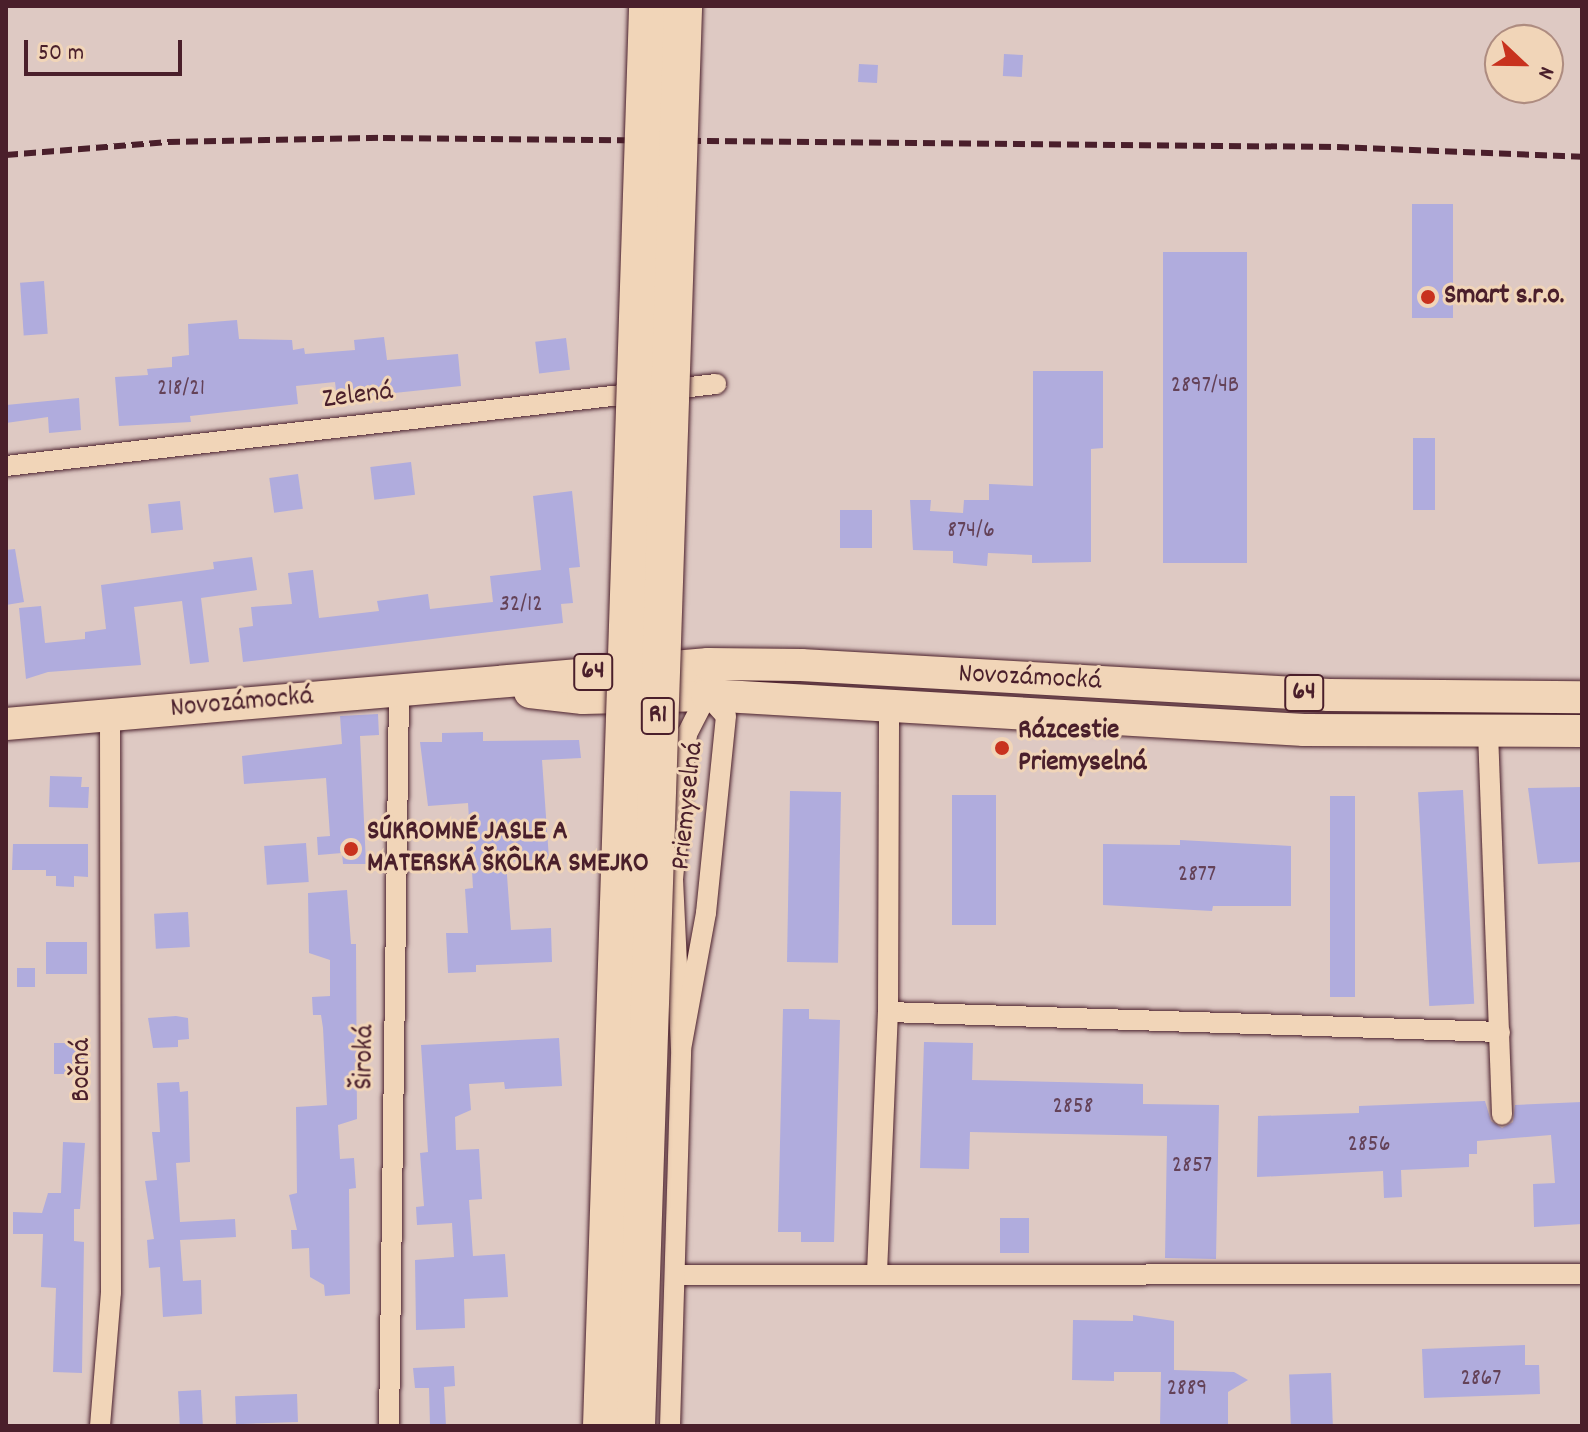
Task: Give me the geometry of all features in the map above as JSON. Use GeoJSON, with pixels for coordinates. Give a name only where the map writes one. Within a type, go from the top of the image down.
{"type":"FeatureCollection","features":[{"type":"Feature","properties":{"kind":"highway","name":"R1"},"geometry":{"type":"LineString","coordinates":[[602,1426],[648,6]]}},
{"type":"Feature","properties":{"kind":"highway","name":"R1"},"geometry":{"type":"LineString","coordinates":[[636,1426],[683,6]]}},
{"type":"Feature","properties":{"kind":"main road","name":"Novozámocká"},"geometry":{"type":"LineString","coordinates":[[708,679],[801,665],[1329,695],[1582,697]]}},
{"type":"Feature","properties":{"kind":"main road","name":"Novozámocká"},"geometry":{"type":"LineString","coordinates":[[6,724],[399,690],[479,687],[584,672],[708,679],[889,705],[1304,730],[1582,731]]}},
{"type":"Feature","properties":{"kind":"street","name":"Zelená"},"geometry":{"type":"LineString","coordinates":[[6,466],[716,384]]}},
{"type":"Feature","properties":{"kind":"street","name":"Priemyselná"},"geometry":{"type":"LineString","coordinates":[[681,1049],[706,913],[726,716],[708,679]]}},
{"type":"Feature","properties":{"kind":"street","name":"Priemyselná"},"geometry":{"type":"LineString","coordinates":[[670,1426],[681,1049],[673,879],[687,734],[708,679]]}},
{"type":"Feature","properties":{"kind":"street","name":"Široká"},"geometry":{"type":"LineString","coordinates":[[389,1426],[399,690]]}},
{"type":"Feature","properties":{"kind":"street"},"geometry":{"type":"LineString","coordinates":[[877,1273],[888,1012],[889,705]]}},
{"type":"Feature","properties":{"kind":"street","name":"Bočná"},"geometry":{"type":"LineString","coordinates":[[100,1426],[111,1292],[110,714]]}},
{"type":"Feature","properties":{"kind":"street"},"geometry":{"type":"LineString","coordinates":[[1488,732],[1502,1115]]}},
{"type":"Feature","properties":{"kind":"street"},"geometry":{"type":"LineString","coordinates":[[888,1012],[1500,1032]]}},
{"type":"Feature","properties":{"kind":"street"},"geometry":{"type":"LineString","coordinates":[[675,1275],[1582,1274]]}},
{"type":"Feature","properties":{"kind":"building"},"geometry":{"type":"Polygon","coordinates":[[[1004,54],[1023,55],[1022,77],[1003,76],[1004,54]]]}},
{"type":"Feature","properties":{"kind":"building"},"geometry":{"type":"Polygon","coordinates":[[[859,64],[878,65],[877,83],[858,82],[859,64]]]}},
{"type":"Feature","properties":{"kind":"building"},"geometry":{"type":"Polygon","coordinates":[[[1412,204],[1453,204],[1453,318],[1412,318],[1412,204]]]}},
{"type":"Feature","properties":{"kind":"building"},"geometry":{"type":"Polygon","coordinates":[[[1163,252],[1247,252],[1247,563],[1163,563],[1163,252]]]}},
{"type":"Feature","properties":{"kind":"building"},"geometry":{"type":"Polygon","coordinates":[[[44,281],[48,334],[24,336],[20,283],[44,281]]]}},
{"type":"Feature","properties":{"kind":"building"},"geometry":{"type":"Polygon","coordinates":[[[237,320],[239,339],[292,340],[293,350],[304,348],[305,354],[355,350],[354,340],[384,337],[387,360],[458,354],[461,386],[337,399],[335,382],[296,386],[298,404],[190,416],[191,422],[119,426],[115,377],[148,375],[147,369],[172,367],[172,357],[189,355],[188,324],[237,320]]]}},
{"type":"Feature","properties":{"kind":"building"},"geometry":{"type":"Polygon","coordinates":[[[566,338],[570,370],[539,374],[535,342],[566,338]]]}},
{"type":"Feature","properties":{"kind":"building"},"geometry":{"type":"Polygon","coordinates":[[[1033,371],[1103,371],[1103,448],[1091,449],[1091,562],[1032,563],[1032,555],[988,553],[987,566],[953,563],[953,551],[913,550],[910,500],[931,500],[930,511],[963,513],[964,500],[989,500],[989,484],[1033,486],[1033,371]]]}},
{"type":"Feature","properties":{"kind":"building"},"geometry":{"type":"Polygon","coordinates":[[[79,398],[81,430],[49,433],[48,417],[6,423],[6,405],[79,398]]]}},
{"type":"Feature","properties":{"kind":"building"},"geometry":{"type":"Polygon","coordinates":[[[1413,438],[1435,438],[1435,510],[1413,510],[1413,438]]]}},
{"type":"Feature","properties":{"kind":"building"},"geometry":{"type":"Polygon","coordinates":[[[411,462],[415,495],[374,500],[370,467],[411,462]]]}},
{"type":"Feature","properties":{"kind":"building"},"geometry":{"type":"Polygon","coordinates":[[[298,474],[303,509],[274,513],[269,478],[298,474]]]}},
{"type":"Feature","properties":{"kind":"building"},"geometry":{"type":"Polygon","coordinates":[[[572,491],[580,567],[569,568],[573,603],[561,604],[563,623],[243,662],[239,628],[253,626],[251,607],[292,604],[288,573],[313,570],[319,618],[379,611],[377,601],[428,594],[430,609],[493,602],[490,576],[541,570],[533,496],[572,491]]]}},
{"type":"Feature","properties":{"kind":"building"},"geometry":{"type":"Polygon","coordinates":[[[180,501],[183,530],[151,533],[148,504],[180,501]]]}},
{"type":"Feature","properties":{"kind":"building"},"geometry":{"type":"Polygon","coordinates":[[[840,510],[872,510],[872,548],[840,548],[840,510]]]}},
{"type":"Feature","properties":{"kind":"building"},"geometry":{"type":"Polygon","coordinates":[[[15,549],[24,602],[6,605],[6,550],[15,549]]]}},
{"type":"Feature","properties":{"kind":"building"},"geometry":{"type":"Polygon","coordinates":[[[252,557],[257,590],[201,598],[209,662],[190,664],[182,601],[134,607],[141,665],[48,672],[26,679],[19,608],[41,606],[45,643],[85,639],[85,632],[106,629],[101,585],[214,569],[213,562],[252,557]]]}},
{"type":"Feature","properties":{"kind":"building"},"geometry":{"type":"Polygon","coordinates":[[[378,714],[379,735],[360,736],[366,864],[343,864],[342,853],[318,855],[317,837],[330,836],[326,778],[244,784],[242,756],[342,744],[340,716],[378,714]]]}},
{"type":"Feature","properties":{"kind":"building"},"geometry":{"type":"Polygon","coordinates":[[[483,732],[483,741],[579,740],[581,758],[542,760],[549,859],[506,862],[511,930],[551,928],[552,962],[476,965],[476,972],[448,973],[446,933],[468,933],[465,889],[473,888],[468,803],[428,806],[420,742],[442,742],[442,733],[483,732]]]}},
{"type":"Feature","properties":{"kind":"building"},"geometry":{"type":"Polygon","coordinates":[[[50,776],[82,777],[81,787],[89,787],[88,808],[49,807],[50,776]]]}},
{"type":"Feature","properties":{"kind":"building"},"geometry":{"type":"Polygon","coordinates":[[[1582,787],[1581,862],[1538,864],[1528,788],[1582,787]]]}},
{"type":"Feature","properties":{"kind":"building"},"geometry":{"type":"Polygon","coordinates":[[[1463,790],[1474,1004],[1429,1006],[1418,792],[1463,790]]]}},
{"type":"Feature","properties":{"kind":"building"},"geometry":{"type":"Polygon","coordinates":[[[790,791],[841,792],[838,963],[787,962],[790,791]]]}},
{"type":"Feature","properties":{"kind":"building"},"geometry":{"type":"Polygon","coordinates":[[[952,795],[996,795],[996,925],[952,925],[952,795]]]}},
{"type":"Feature","properties":{"kind":"building"},"geometry":{"type":"Polygon","coordinates":[[[1330,796],[1355,796],[1355,997],[1330,997],[1330,796]]]}},
{"type":"Feature","properties":{"kind":"building"},"geometry":{"type":"Polygon","coordinates":[[[1180,840],[1291,846],[1291,906],[1213,906],[1212,911],[1103,905],[1103,844],[1180,845],[1180,840]]]}},
{"type":"Feature","properties":{"kind":"building"},"geometry":{"type":"Polygon","coordinates":[[[306,843],[309,882],[267,885],[264,846],[306,843]]]}},
{"type":"Feature","properties":{"kind":"building"},"geometry":{"type":"Polygon","coordinates":[[[13,844],[88,844],[88,877],[74,876],[74,887],[56,886],[56,876],[46,876],[46,870],[12,870],[13,844]]]}},
{"type":"Feature","properties":{"kind":"building"},"geometry":{"type":"Polygon","coordinates":[[[347,890],[351,944],[356,944],[357,1119],[338,1125],[340,1159],[354,1158],[356,1188],[349,1189],[350,1294],[325,1296],[324,1285],[310,1277],[309,1248],[292,1249],[291,1230],[297,1230],[289,1195],[297,1193],[296,1107],[327,1105],[323,1028],[321,1015],[313,1015],[312,997],[330,996],[330,960],[309,953],[308,893],[347,890]]]}},
{"type":"Feature","properties":{"kind":"building"},"geometry":{"type":"Polygon","coordinates":[[[188,912],[190,947],[156,949],[154,914],[188,912]]]}},
{"type":"Feature","properties":{"kind":"building"},"geometry":{"type":"Polygon","coordinates":[[[46,942],[87,942],[87,974],[46,974],[46,942]]]}},
{"type":"Feature","properties":{"kind":"building"},"geometry":{"type":"Polygon","coordinates":[[[17,968],[35,968],[35,987],[17,987],[17,968]]]}},
{"type":"Feature","properties":{"kind":"building"},"geometry":{"type":"Polygon","coordinates":[[[783,1009],[809,1009],[809,1019],[840,1020],[834,1242],[801,1242],[801,1232],[778,1232],[783,1009]]]}},
{"type":"Feature","properties":{"kind":"building"},"geometry":{"type":"Polygon","coordinates":[[[148,1018],[188,1018],[189,1039],[178,1040],[178,1047],[153,1048],[148,1018]]]}},
{"type":"Feature","properties":{"kind":"building"},"geometry":{"type":"Polygon","coordinates":[[[559,1038],[562,1086],[505,1089],[504,1082],[469,1084],[471,1110],[455,1117],[456,1150],[479,1149],[482,1199],[469,1200],[473,1256],[505,1254],[508,1297],[464,1299],[465,1328],[416,1330],[415,1260],[454,1257],[452,1223],[417,1225],[416,1207],[424,1206],[420,1153],[428,1152],[421,1045],[559,1038]]]}},
{"type":"Feature","properties":{"kind":"building"},"geometry":{"type":"Polygon","coordinates":[[[924,1042],[973,1043],[972,1080],[1143,1084],[1143,1104],[1219,1105],[1216,1259],[1165,1258],[1167,1136],[970,1132],[969,1169],[920,1168],[924,1042]]]}},
{"type":"Feature","properties":{"kind":"building"},"geometry":{"type":"Polygon","coordinates":[[[54,1043],[86,1043],[86,1074],[54,1074],[54,1043]]]}},
{"type":"Feature","properties":{"kind":"building"},"geometry":{"type":"Polygon","coordinates":[[[179,1082],[180,1092],[188,1091],[190,1162],[176,1163],[180,1222],[235,1219],[236,1237],[180,1240],[183,1281],[201,1280],[202,1314],[163,1317],[160,1267],[149,1268],[147,1240],[154,1239],[145,1181],[157,1180],[152,1132],[160,1132],[157,1083],[179,1082]]]}},
{"type":"Feature","properties":{"kind":"building"},"geometry":{"type":"Polygon","coordinates":[[[1485,1101],[1491,1121],[1502,1128],[1513,1122],[1515,1105],[1582,1102],[1582,1224],[1534,1227],[1533,1184],[1555,1183],[1551,1135],[1477,1141],[1477,1154],[1469,1154],[1469,1167],[1401,1170],[1402,1197],[1384,1198],[1383,1171],[1257,1177],[1258,1116],[1359,1113],[1359,1106],[1485,1101]]]}},
{"type":"Feature","properties":{"kind":"building"},"geometry":{"type":"Polygon","coordinates":[[[63,1142],[85,1143],[80,1209],[74,1209],[74,1241],[84,1242],[82,1373],[53,1372],[56,1288],[41,1287],[43,1234],[13,1234],[13,1212],[42,1213],[48,1193],[61,1193],[63,1142]]]}},
{"type":"Feature","properties":{"kind":"building"},"geometry":{"type":"Polygon","coordinates":[[[1000,1218],[1029,1218],[1029,1253],[1000,1253],[1000,1218]]]}},
{"type":"Feature","properties":{"kind":"building"},"geometry":{"type":"Polygon","coordinates":[[[1133,1315],[1174,1321],[1174,1370],[1234,1372],[1248,1380],[1228,1392],[1228,1426],[1160,1426],[1161,1372],[1114,1372],[1114,1381],[1072,1380],[1073,1320],[1133,1321],[1133,1315]]]}},
{"type":"Feature","properties":{"kind":"building"},"geometry":{"type":"Polygon","coordinates":[[[1525,1345],[1525,1365],[1539,1365],[1540,1394],[1424,1398],[1422,1349],[1525,1345]]]}},
{"type":"Feature","properties":{"kind":"building"},"geometry":{"type":"Polygon","coordinates":[[[454,1366],[455,1386],[444,1387],[446,1426],[430,1426],[429,1388],[415,1388],[413,1368],[454,1366]]]}},
{"type":"Feature","properties":{"kind":"building"},"geometry":{"type":"Polygon","coordinates":[[[1331,1373],[1333,1426],[1291,1426],[1289,1374],[1331,1373]]]}},
{"type":"Feature","properties":{"kind":"building"},"geometry":{"type":"Polygon","coordinates":[[[201,1390],[203,1426],[180,1426],[178,1391],[201,1390]]]}},
{"type":"Feature","properties":{"kind":"building"},"geometry":{"type":"Polygon","coordinates":[[[297,1394],[298,1422],[236,1424],[235,1396],[297,1394]]]}},
{"type":"Feature","properties":{"kind":"railway"},"geometry":{"type":"LineString","coordinates":[[6,155],[168,142],[383,138],[1337,147],[1582,157]]}},
{"type":"Feature","properties":{"kind":"place","name":"Smart s.r.o."},"geometry":{"type":"Point","coordinates":[1428,297]}},
{"type":"Feature","properties":{"kind":"place","name":"Rázcestie Priemyselná"},"geometry":{"type":"Point","coordinates":[1002,748]}},
{"type":"Feature","properties":{"kind":"place","name":"SÚKROMNÉ JASLE A MATERSKÁ ŠKÔLKA SMEJKO"},"geometry":{"type":"Point","coordinates":[351,849]}}]}
